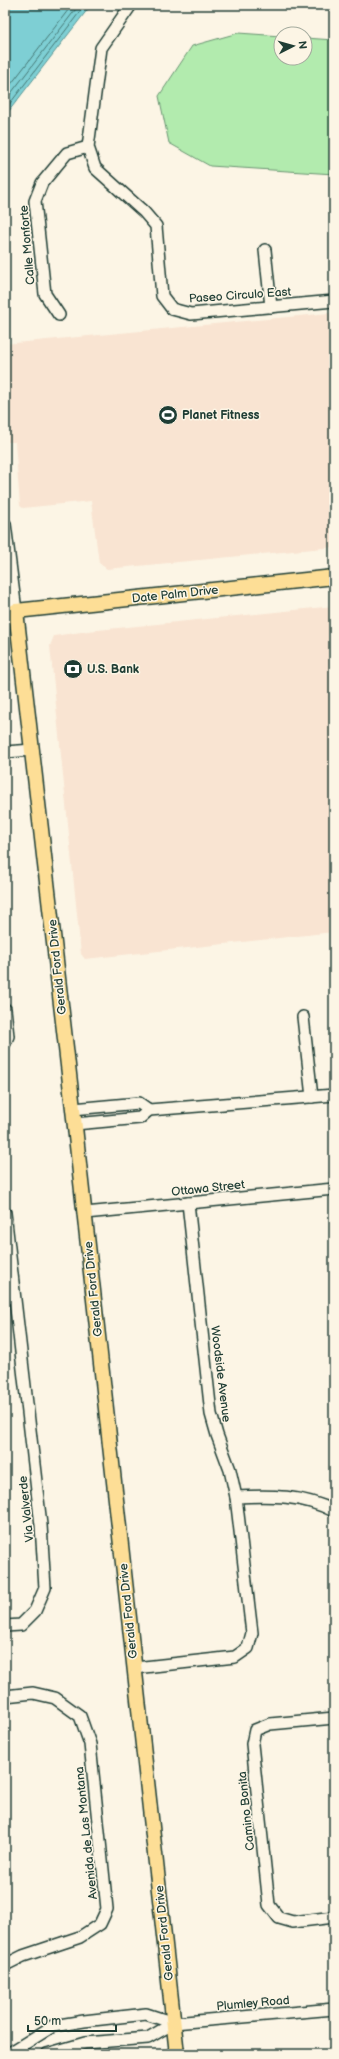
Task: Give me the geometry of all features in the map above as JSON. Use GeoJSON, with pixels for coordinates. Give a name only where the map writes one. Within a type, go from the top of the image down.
{"type":"FeatureCollection","features":[{"type":"Feature","properties":{"kind":"main road","name":"Date Palm Drive"},"geometry":{"type":"LineString","coordinates":[[9,611],[334,578]]}},
{"type":"Feature","properties":{"kind":"main road","name":"Gerald Ford Drive"},"geometry":{"type":"LineString","coordinates":[[9,611],[33,750],[177,2054]]}},
{"type":"Feature","properties":{"kind":"street"},"geometry":{"type":"LineString","coordinates":[[88,147],[101,48],[131,5]]}},
{"type":"Feature","properties":{"kind":"street","name":"Paseo Circulo East"},"geometry":{"type":"LineString","coordinates":[[88,147],[95,168],[144,212],[156,226],[162,296],[172,309],[191,314],[334,301]]}},
{"type":"Feature","properties":{"kind":"street","name":"Calle Monforte"},"geometry":{"type":"LineString","coordinates":[[59,315],[45,294],[35,201],[42,183],[67,153],[88,147]]}},
{"type":"Feature","properties":{"kind":"street"},"geometry":{"type":"LineString","coordinates":[[265,250],[271,307]]}},
{"type":"Feature","properties":{"kind":"street","name":"Gerald Ford Drive"},"geometry":{"type":"LineString","coordinates":[[5,524],[9,611]]}},
{"type":"Feature","properties":{"kind":"street"},"geometry":{"type":"LineString","coordinates":[[5,752],[33,750]]}},
{"type":"Feature","properties":{"kind":"street"},"geometry":{"type":"LineString","coordinates":[[5,1009],[8,1036],[5,1043]]}},
{"type":"Feature","properties":{"kind":"street"},"geometry":{"type":"LineString","coordinates":[[303,1017],[312,1097]]}},
{"type":"Feature","properties":{"kind":"street"},"geometry":{"type":"LineString","coordinates":[[73,1109],[139,1103],[149,1110],[334,1095]]}},
{"type":"Feature","properties":{"kind":"street"},"geometry":{"type":"LineString","coordinates":[[128,1104],[129,1119]]}},
{"type":"Feature","properties":{"kind":"street"},"geometry":{"type":"LineString","coordinates":[[75,1124],[142,1117],[149,1110]]}},
{"type":"Feature","properties":{"kind":"street","name":"Ottawa Street"},"geometry":{"type":"LineString","coordinates":[[85,1213],[334,1189]]}},
{"type":"Feature","properties":{"kind":"street","name":"Woodside Avenue"},"geometry":{"type":"LineString","coordinates":[[134,1668],[235,1657],[248,1648],[252,1633],[236,1498],[230,1470],[216,1435],[210,1414],[188,1204]]}},
{"type":"Feature","properties":{"kind":"street","name":"Via Valverde"},"geometry":{"type":"LineString","coordinates":[[5,1213],[41,1525],[45,1588],[35,1611],[21,1625],[5,1626]]}},
{"type":"Feature","properties":{"kind":"street"},"geometry":{"type":"LineString","coordinates":[[236,1498],[266,1495],[296,1497],[334,1511]]}},
{"type":"Feature","properties":{"kind":"street","name":"Avenida de Las Montana"},"geometry":{"type":"LineString","coordinates":[[5,1696],[33,1693],[55,1698],[80,1716],[90,1744],[107,1909],[100,1924],[80,1937],[23,1956],[5,1965]]}},
{"type":"Feature","properties":{"kind":"street","name":"Camino Bonita"},"geometry":{"type":"LineString","coordinates":[[334,1718],[270,1724],[255,1730],[252,1744],[270,1905],[279,1918],[293,1922],[334,1917]]}},
{"type":"Feature","properties":{"kind":"street","name":"Plumley Road"},"geometry":{"type":"LineString","coordinates":[[174,2023],[334,2009]]}},
{"type":"Feature","properties":{"kind":"street"},"geometry":{"type":"LineString","coordinates":[[8,2054],[53,2026],[84,2020],[146,2014],[174,2023]]}},
{"type":"Feature","properties":{"kind":"street"},"geometry":{"type":"LineString","coordinates":[[47,2054],[85,2043],[148,2038],[174,2023]]}},
{"type":"Feature","properties":{"kind":"shaded area"},"geometry":{"type":"Polygon","coordinates":[[[330,313],[334,316],[334,547],[107,569],[99,563],[91,501],[23,508],[20,506],[15,442],[5,442],[5,344],[330,313]]]}},
{"type":"Feature","properties":{"kind":"shaded area"},"geometry":{"type":"Polygon","coordinates":[[[334,606],[334,932],[85,959],[81,954],[50,646],[54,636],[88,631],[334,606]]]}},
{"type":"Feature","properties":{"kind":"green space"},"geometry":{"type":"Polygon","coordinates":[[[238,33],[273,35],[273,66],[313,66],[313,39],[334,40],[334,174],[210,166],[169,143],[159,96],[192,46],[238,33]]]}},
{"type":"Feature","properties":{"kind":"water"},"geometry":{"type":"Polygon","coordinates":[[[5,5],[91,5],[5,116],[5,5]]]}},
{"type":"Feature","properties":{"kind":"place","name":"Planet Fitness"},"geometry":{"type":"Point","coordinates":[168,415]}},
{"type":"Feature","properties":{"kind":"place","name":"U.S. Bank"},"geometry":{"type":"Point","coordinates":[73,669]}}]}
